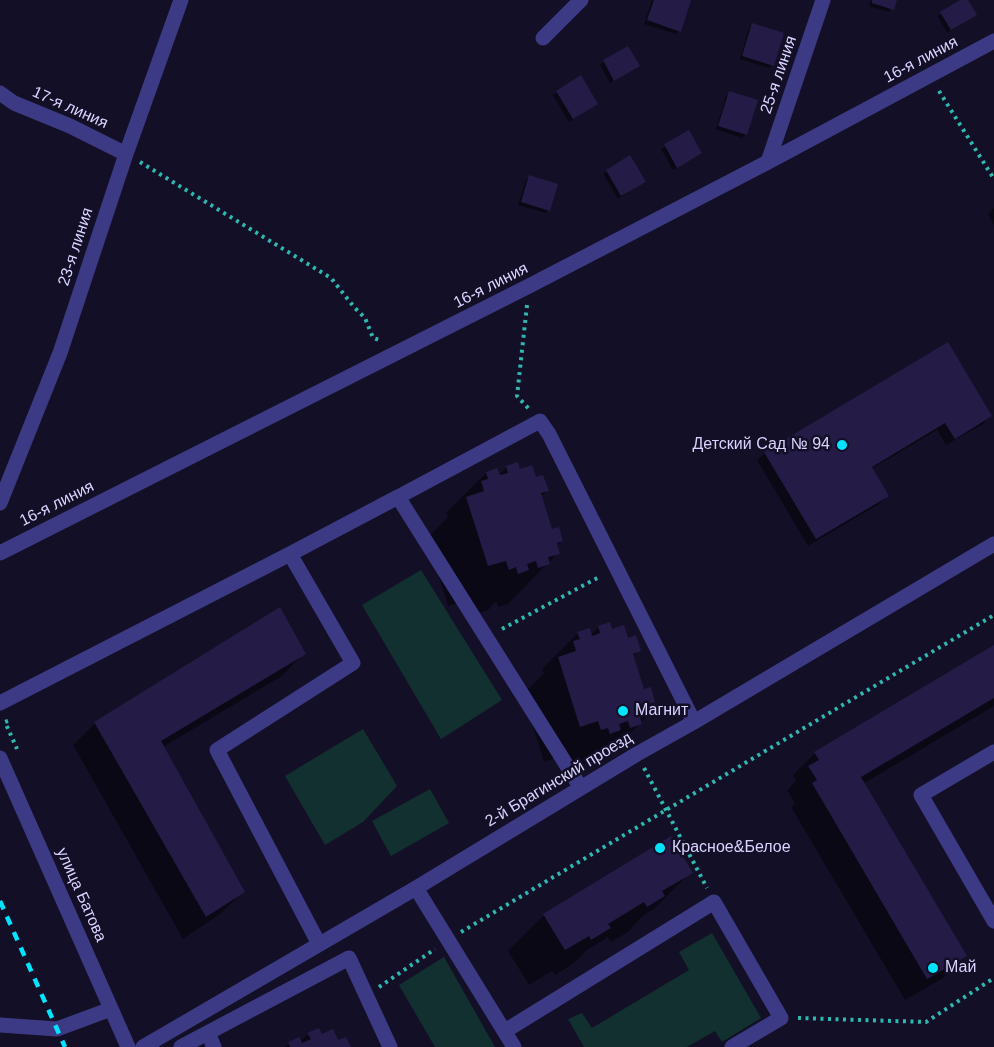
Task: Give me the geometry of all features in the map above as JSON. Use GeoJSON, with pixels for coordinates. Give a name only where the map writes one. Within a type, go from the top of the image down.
{"type":"FeatureCollection","features":[{"type":"Feature","properties":{"kind":"street","name":"23-я линия"},"geometry":{"type":"LineString","coordinates":[[0,503],[60,353],[126,154],[181,0]]}},
{"type":"Feature","properties":{"kind":"street"},"geometry":{"type":"LineString","coordinates":[[543,38],[581,0]]}},
{"type":"Feature","properties":{"kind":"street","name":"25-я линия"},"geometry":{"type":"LineString","coordinates":[[768,162],[823,0]]}},
{"type":"Feature","properties":{"kind":"street","name":"16-я линия"},"geometry":{"type":"LineString","coordinates":[[0,553],[529,286],[994,41]]}},
{"type":"Feature","properties":{"kind":"street","name":"17-я линия"},"geometry":{"type":"LineString","coordinates":[[0,93],[14,103],[70,126],[126,154]]}},
{"type":"Feature","properties":{"kind":"street"},"geometry":{"type":"LineString","coordinates":[[0,703],[290,554],[540,421],[549,434],[694,722]]}},
{"type":"Feature","properties":{"kind":"street"},"geometry":{"type":"LineString","coordinates":[[398,497],[580,788]]}},
{"type":"Feature","properties":{"kind":"street","name":"2-й Брагинский проезд"},"geometry":{"type":"LineString","coordinates":[[143,1047],[416,888],[636,754],[994,544]]}},
{"type":"Feature","properties":{"kind":"street"},"geometry":{"type":"LineString","coordinates":[[290,554],[352,663],[217,750],[319,944]]}},
{"type":"Feature","properties":{"kind":"street"},"geometry":{"type":"LineString","coordinates":[[994,752],[921,795],[994,921]]}},
{"type":"Feature","properties":{"kind":"street","name":"улица Батова"},"geometry":{"type":"LineString","coordinates":[[0,758],[128,1047]]}},
{"type":"Feature","properties":{"kind":"street"},"geometry":{"type":"LineString","coordinates":[[416,888],[514,1047]]}},
{"type":"Feature","properties":{"kind":"street"},"geometry":{"type":"LineString","coordinates":[[505,1031],[714,902],[781,1018],[732,1047]]}},
{"type":"Feature","properties":{"kind":"street"},"geometry":{"type":"LineString","coordinates":[[181,1047],[211,1040],[349,958],[390,1047]]}},
{"type":"Feature","properties":{"kind":"street"},"geometry":{"type":"LineString","coordinates":[[0,1025],[57,1029],[111,1009]]}},
{"type":"Feature","properties":{"kind":"path"},"geometry":{"type":"LineString","coordinates":[[930,76],[994,179]]}},
{"type":"Feature","properties":{"kind":"path"},"geometry":{"type":"LineString","coordinates":[[126,154],[331,278],[365,318],[373,338],[384,342]]}},
{"type":"Feature","properties":{"kind":"path"},"geometry":{"type":"LineString","coordinates":[[529,286],[517,396],[540,421]]}},
{"type":"Feature","properties":{"kind":"path"},"geometry":{"type":"LineString","coordinates":[[485,637],[616,568]]}},
{"type":"Feature","properties":{"kind":"path"},"geometry":{"type":"LineString","coordinates":[[366,996],[448,940],[994,615]]}},
{"type":"Feature","properties":{"kind":"path"},"geometry":{"type":"LineString","coordinates":[[16,717],[5,722],[20,754]]}},
{"type":"Feature","properties":{"kind":"path"},"geometry":{"type":"LineString","coordinates":[[636,754],[714,902]]}},
{"type":"Feature","properties":{"kind":"path"},"geometry":{"type":"LineString","coordinates":[[781,1018],[926,1022],[994,978]]}},
{"type":"Feature","properties":{"kind":"green space"},"geometry":{"type":"Polygon","coordinates":[[[421,570],[502,700],[441,739],[362,605],[421,570]]]}},
{"type":"Feature","properties":{"kind":"green space"},"geometry":{"type":"Polygon","coordinates":[[[363,729],[397,786],[363,822],[325,845],[285,776],[363,729]]]}},
{"type":"Feature","properties":{"kind":"green space"},"geometry":{"type":"Polygon","coordinates":[[[430,789],[449,823],[391,856],[372,821],[430,789]]]}},
{"type":"Feature","properties":{"kind":"green space"},"geometry":{"type":"Polygon","coordinates":[[[712,933],[761,1018],[722,1042],[715,1031],[687,1047],[584,1047],[568,1019],[582,1013],[592,1028],[689,970],[679,952],[712,933]]]}},
{"type":"Feature","properties":{"kind":"green space"},"geometry":{"type":"Polygon","coordinates":[[[444,957],[495,1047],[435,1047],[399,985],[444,957]]]}},
{"type":"Feature","properties":{"kind":"building"},"geometry":{"type":"Polygon","coordinates":[[[654,0],[691,0],[681,32],[647,20],[654,0]]]}},
{"type":"Feature","properties":{"kind":"building"},"geometry":{"type":"Polygon","coordinates":[[[872,0],[897,0],[894,10],[872,3],[872,0]]]}},
{"type":"Feature","properties":{"kind":"building"},"geometry":{"type":"Polygon","coordinates":[[[960,0],[968,0],[977,15],[951,30],[940,12],[960,0]]]}},
{"type":"Feature","properties":{"kind":"building"},"geometry":{"type":"Polygon","coordinates":[[[752,23],[784,33],[774,66],[742,56],[752,23]]]}},
{"type":"Feature","properties":{"kind":"building"},"geometry":{"type":"Polygon","coordinates":[[[628,46],[640,66],[614,81],[603,60],[628,46]]]}},
{"type":"Feature","properties":{"kind":"building"},"geometry":{"type":"Polygon","coordinates":[[[581,75],[598,104],[573,119],[556,91],[581,75]]]}},
{"type":"Feature","properties":{"kind":"building"},"geometry":{"type":"Polygon","coordinates":[[[729,91],[758,100],[747,135],[718,126],[729,91]]]}},
{"type":"Feature","properties":{"kind":"building"},"geometry":{"type":"Polygon","coordinates":[[[689,130],[702,153],[677,168],[664,144],[689,130]]]}},
{"type":"Feature","properties":{"kind":"building"},"geometry":{"type":"Polygon","coordinates":[[[630,155],[646,182],[621,196],[606,170],[630,155]]]}},
{"type":"Feature","properties":{"kind":"building"},"geometry":{"type":"Polygon","coordinates":[[[529,175],[558,184],[550,211],[521,202],[529,175]]]}},
{"type":"Feature","properties":{"kind":"building","name":"Детский Сад № 94"},"geometry":{"type":"Polygon","coordinates":[[[948,342],[992,416],[955,439],[945,423],[872,467],[889,496],[816,539],[764,452],[948,342]]]}},
{"type":"Feature","properties":{"kind":"building"},"geometry":{"type":"Polygon","coordinates":[[[518,462],[520,469],[532,465],[536,477],[543,475],[549,491],[541,493],[552,529],[559,527],[563,541],[557,543],[560,554],[548,557],[550,564],[538,568],[536,561],[527,564],[529,570],[518,574],[516,567],[509,570],[506,561],[488,566],[466,497],[484,491],[481,481],[488,479],[486,472],[497,468],[500,475],[508,473],[506,466],[518,462]]]}},
{"type":"Feature","properties":{"kind":"building"},"geometry":{"type":"Polygon","coordinates":[[[280,607],[306,654],[161,741],[245,892],[206,917],[94,722],[280,607]]]}},
{"type":"Feature","properties":{"kind":"building"},"geometry":{"type":"Polygon","coordinates":[[[610,622],[612,629],[624,625],[628,638],[636,635],[641,651],[633,654],[644,689],[651,687],[655,702],[649,704],[652,714],[640,717],[642,724],[630,728],[628,721],[619,724],[621,730],[610,734],[608,728],[601,730],[598,721],[580,727],[558,657],[576,651],[573,641],[580,639],[577,632],[590,628],[592,636],[600,633],[598,626],[610,622]]]}},
{"type":"Feature","properties":{"kind":"building"},"geometry":{"type":"Polygon","coordinates":[[[994,645],[994,698],[861,777],[967,956],[927,979],[812,783],[817,780],[808,766],[819,760],[814,752],[994,645]]]}},
{"type":"Feature","properties":{"kind":"building"},"geometry":{"type":"Polygon","coordinates":[[[671,836],[693,873],[662,891],[665,896],[647,907],[644,902],[608,924],[611,928],[591,940],[589,936],[565,950],[543,914],[671,836]]]}},
{"type":"Feature","properties":{"kind":"building"},"geometry":{"type":"Polygon","coordinates":[[[319,1028],[322,1034],[333,1029],[338,1040],[346,1037],[351,1047],[290,1047],[288,1042],[299,1037],[302,1043],[311,1039],[307,1033],[319,1028]]]}},
{"type":"Feature","properties":{"kind":"railway"},"geometry":{"type":"LineString","coordinates":[[0,901],[65,1047]]}},
{"type":"Feature","properties":{"kind":"place","name":"Детский Сад № 94"},"geometry":{"type":"Point","coordinates":[842,445]}},
{"type":"Feature","properties":{"kind":"place","name":"Магнит"},"geometry":{"type":"Point","coordinates":[623,711]}},
{"type":"Feature","properties":{"kind":"place","name":"Красное&Белое"},"geometry":{"type":"Point","coordinates":[660,848]}},
{"type":"Feature","properties":{"kind":"place","name":"Май"},"geometry":{"type":"Point","coordinates":[933,968]}}]}
